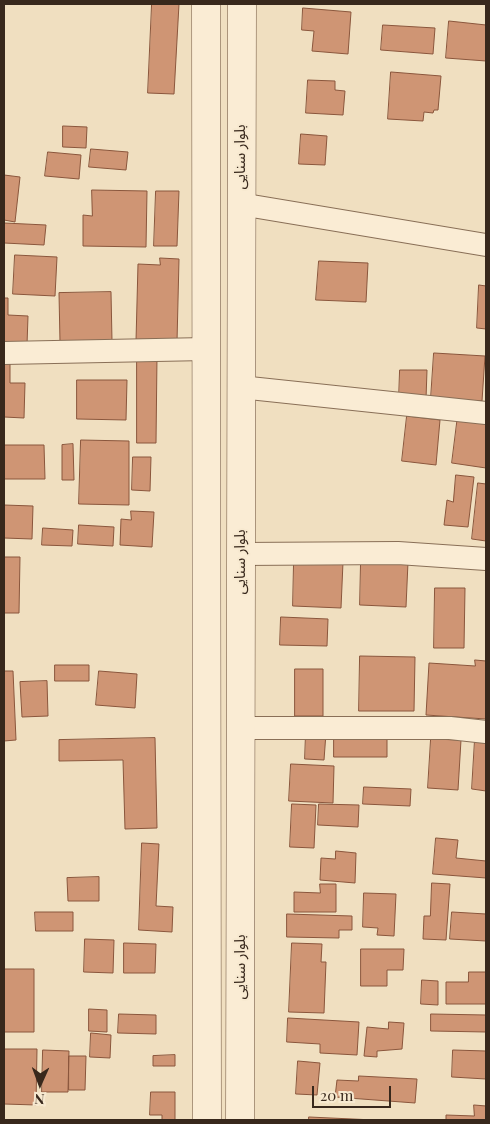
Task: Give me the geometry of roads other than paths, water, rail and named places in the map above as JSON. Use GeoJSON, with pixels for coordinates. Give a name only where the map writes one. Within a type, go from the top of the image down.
{"type":"FeatureCollection","features":[{"type":"Feature","properties":{"kind":"main road"},"geometry":{"type":"LineString","coordinates":[[206,4],[207,1120]]}},
{"type":"Feature","properties":{"kind":"main road","name":"بلوار سنایی"},"geometry":{"type":"LineString","coordinates":[[240,1120],[240,204],[242,4]]}},
{"type":"Feature","properties":{"kind":"street"},"geometry":{"type":"LineString","coordinates":[[240,204],[486,245]]}},
{"type":"Feature","properties":{"kind":"street"},"geometry":{"type":"LineString","coordinates":[[4,352],[206,349]]}},
{"type":"Feature","properties":{"kind":"street"},"geometry":{"type":"LineString","coordinates":[[240,386],[486,412]]}},
{"type":"Feature","properties":{"kind":"street"},"geometry":{"type":"LineString","coordinates":[[240,554],[398,553],[486,559]]}},
{"type":"Feature","properties":{"kind":"street"},"geometry":{"type":"LineString","coordinates":[[241,728],[450,728],[486,732]]}}]}
